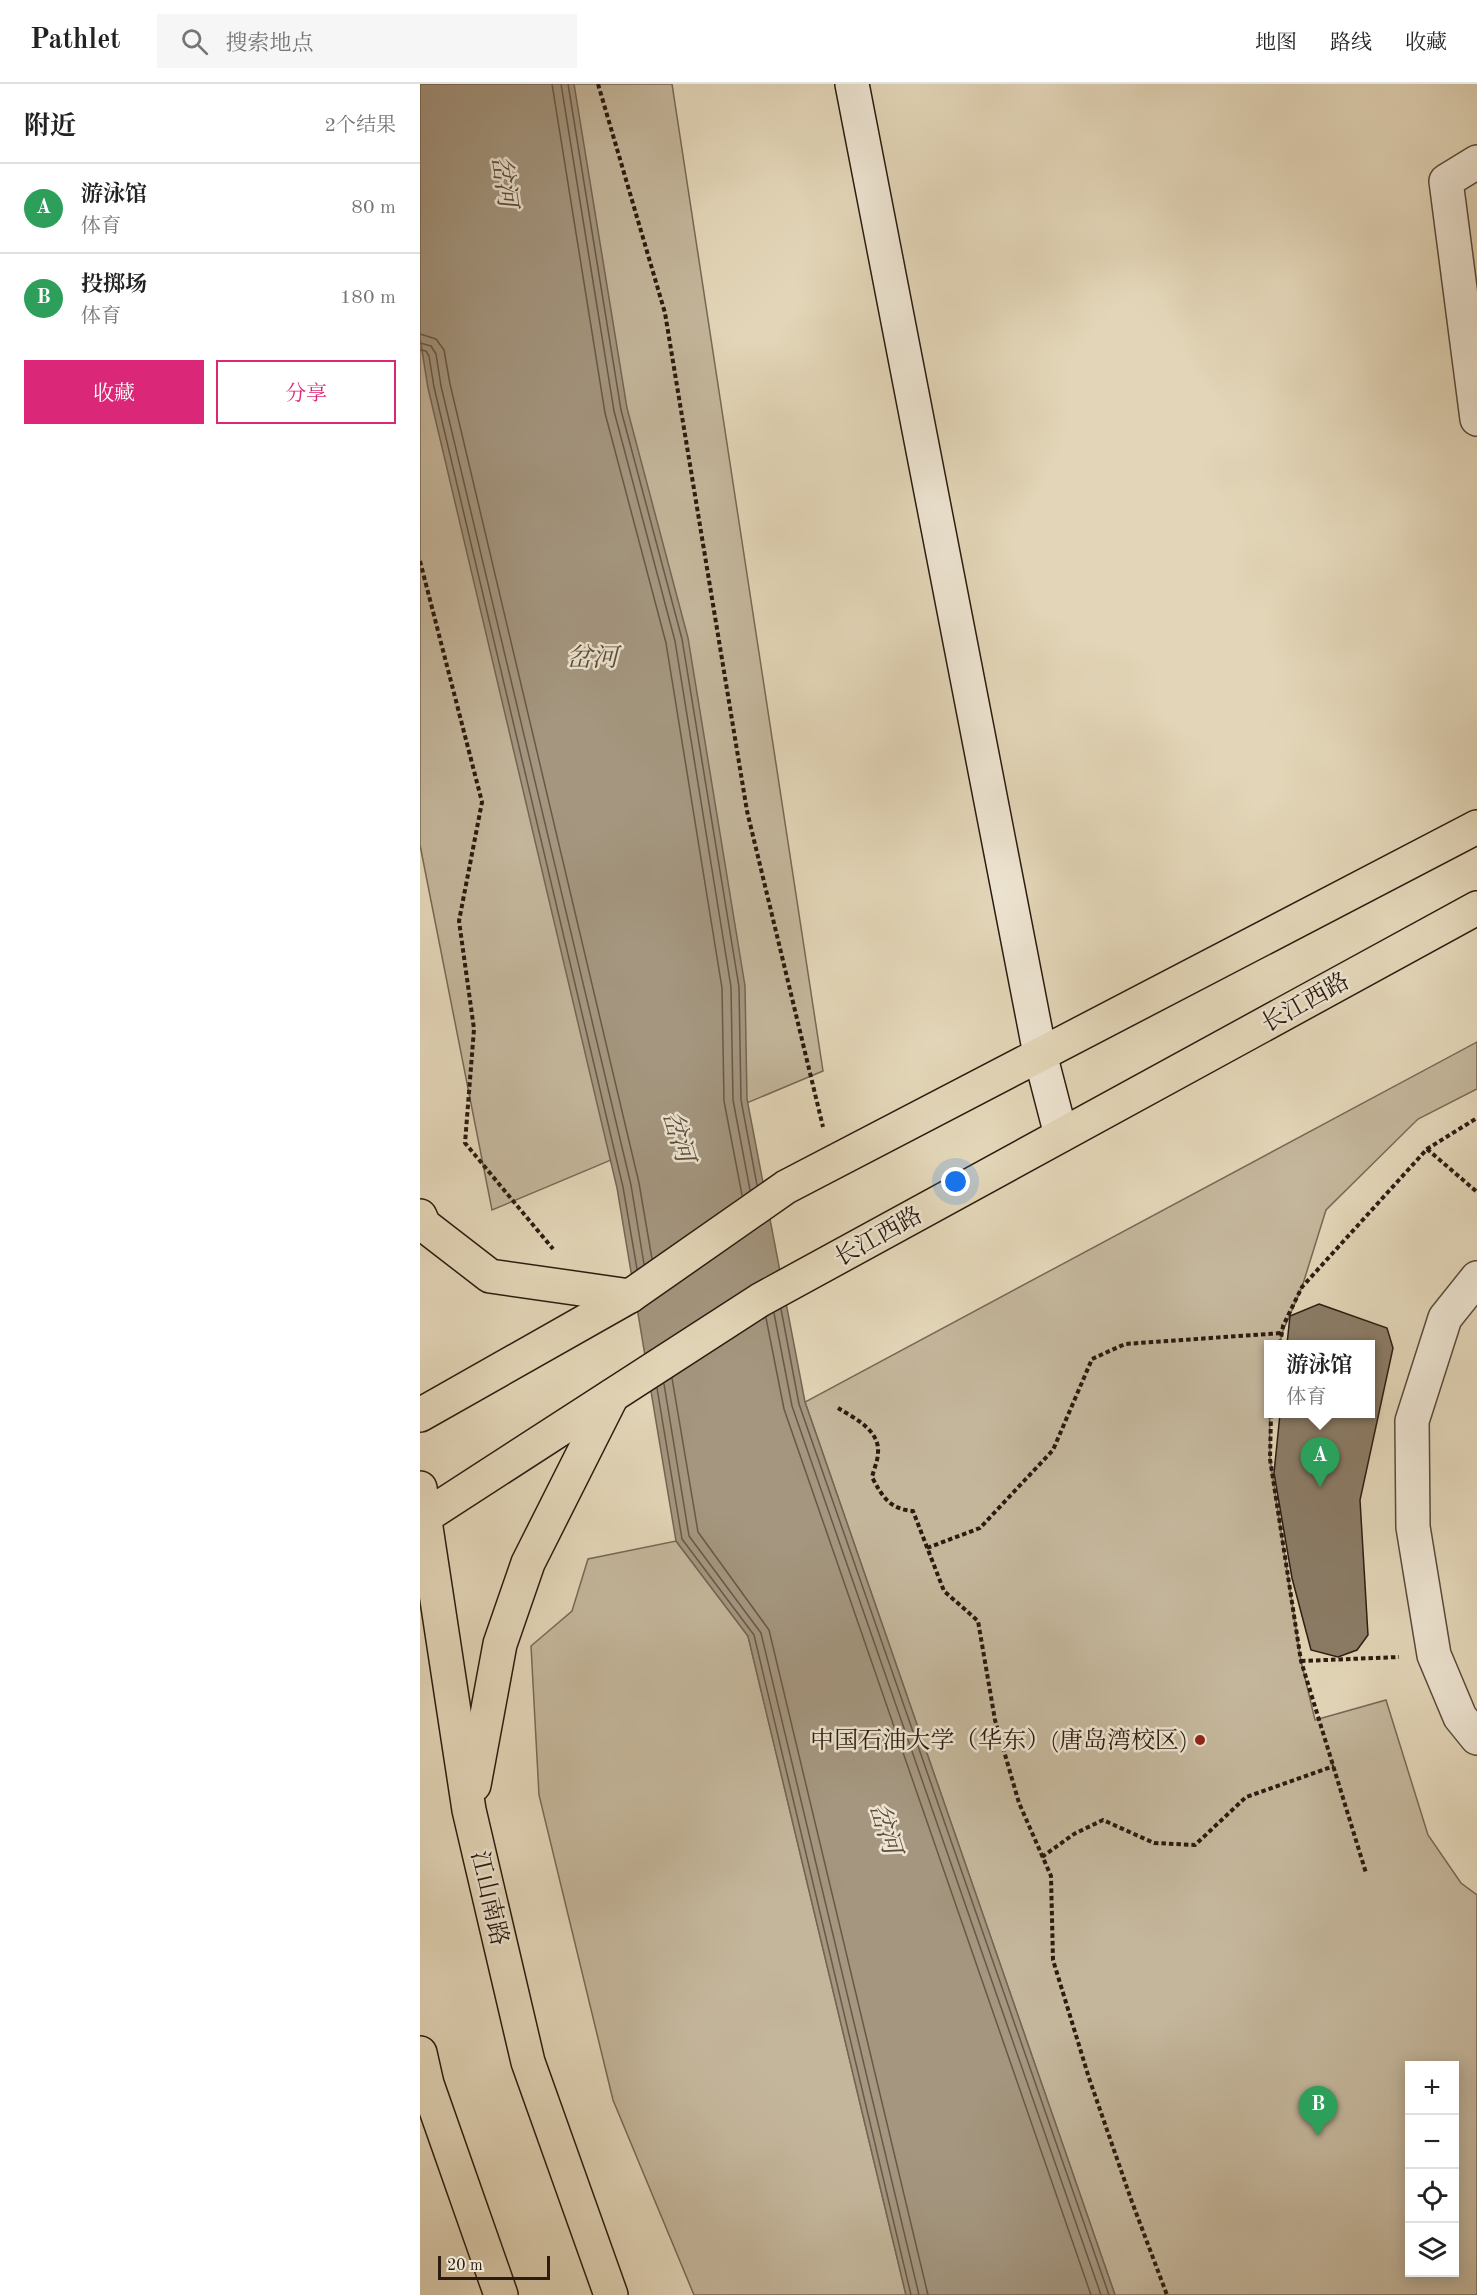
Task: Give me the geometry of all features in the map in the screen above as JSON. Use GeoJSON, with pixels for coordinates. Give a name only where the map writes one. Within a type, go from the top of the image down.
{"type":"FeatureCollection","features":[{"type":"Feature","properties":{"kind":"main road"},"geometry":{"type":"LineString","coordinates":[[420,1415],[630,1296],[786,1187],[1477,827]]}},
{"type":"Feature","properties":{"kind":"main road","name":"长江西路"},"geometry":{"type":"LineString","coordinates":[[422,1507],[612,1396],[760,1300],[1477,908]]}},
{"type":"Feature","properties":{"kind":"main road"},"geometry":{"type":"LineString","coordinates":[[420,1216],[424,1225],[490,1276],[630,1296]]}},
{"type":"Feature","properties":{"kind":"main road"},"geometry":{"type":"LineString","coordinates":[[469,1810],[500,1644],[528,1563],[612,1396]]}},
{"type":"Feature","properties":{"kind":"main road","name":"江山南路"},"geometry":{"type":"LineString","coordinates":[[422,1507],[469,1810],[528,2062],[611,2295]]}},
{"type":"Feature","properties":{"kind":"main road"},"geometry":{"type":"LineString","coordinates":[[420,2053],[427,2084],[501,2295]]}},
{"type":"Feature","properties":{"kind":"street"},"geometry":{"type":"LineString","coordinates":[[852,84],[1040,1054],[1061,1136]]}},
{"type":"Feature","properties":{"kind":"street"},"geometry":{"type":"LineString","coordinates":[[1477,162],[1446,181],[1477,419]]}},
{"type":"Feature","properties":{"kind":"street"},"geometry":{"type":"LineString","coordinates":[[1477,1278],[1445,1318],[1412,1421],[1413,1527],[1434,1655],[1460,1717],[1477,1738]]}},
{"type":"Feature","properties":{"kind":"path"},"geometry":{"type":"LineString","coordinates":[[598,84],[665,314],[747,811],[832,1163]]}},
{"type":"Feature","properties":{"kind":"path"},"geometry":{"type":"LineString","coordinates":[[420,561],[482,802],[459,921],[474,1029],[465,1143],[589,1291]]}},
{"type":"Feature","properties":{"kind":"path"},"geometry":{"type":"LineString","coordinates":[[1281,1340],[1283,1326],[1302,1287],[1427,1149],[1477,1118]]}},
{"type":"Feature","properties":{"kind":"path"},"geometry":{"type":"LineString","coordinates":[[1427,1149],[1477,1192]]}},
{"type":"Feature","properties":{"kind":"path"},"geometry":{"type":"LineString","coordinates":[[927,1548],[980,1528],[1053,1450],[1092,1359],[1125,1344],[1282,1333]]}},
{"type":"Feature","properties":{"kind":"path"},"geometry":{"type":"LineString","coordinates":[[838,1408],[874,1433],[879,1451],[872,1477],[884,1499],[905,1510],[913,1511],[944,1591],[978,1621],[995,1720],[1019,1803],[1051,1876],[1053,1960],[1089,2079],[1167,2295]]}},
{"type":"Feature","properties":{"kind":"path"},"geometry":{"type":"LineString","coordinates":[[1271,1418],[1270,1459],[1301,1661],[1366,1873]]}},
{"type":"Feature","properties":{"kind":"path"},"geometry":{"type":"LineString","coordinates":[[1301,1661],[1434,1655]]}},
{"type":"Feature","properties":{"kind":"path"},"geometry":{"type":"LineString","coordinates":[[1042,1857],[1074,1834],[1103,1820],[1154,1843],[1195,1845],[1246,1797],[1334,1766]]}},
{"type":"Feature","properties":{"kind":"shaded area"},"geometry":{"type":"Polygon","coordinates":[[[420,84],[672,84],[823,1071],[492,1210],[420,845],[420,84]]]}},
{"type":"Feature","properties":{"kind":"shaded area","name":"中国石油大学（华东）(唐岛湾校区)"},"geometry":{"type":"Polygon","coordinates":[[[1477,1042],[1477,1089],[1418,1119],[1326,1210],[1302,1287],[1281,1340],[1264,1340],[1264,1418],[1270,1418],[1270,1459],[1301,1661],[1315,1720],[1386,1700],[1428,1835],[1461,1883],[1477,1895],[1477,2295],[1115,2295],[805,1402],[1477,1042]]]}},
{"type":"Feature","properties":{"kind":"shaded area"},"geometry":{"type":"Polygon","coordinates":[[[676,1541],[748,1636],[906,2295],[694,2295],[613,2100],[539,1795],[531,1646],[572,1611],[588,1559],[676,1541]]]}},
{"type":"Feature","properties":{"kind":"water","name":"岔河"},"geometry":{"type":"Polygon","coordinates":[[[420,84],[574,84],[627,408],[688,638],[745,986],[747,1099],[805,1402],[1115,2295],[906,2295],[748,1636],[676,1541],[617,1188],[428,388],[420,338],[420,84]]]}},
{"type":"Feature","properties":{"kind":"building"},"geometry":{"type":"Polygon","coordinates":[[[1319,1304],[1387,1328],[1393,1348],[1360,1500],[1368,1635],[1357,1650],[1338,1657],[1311,1650],[1292,1578],[1274,1473],[1280,1418],[1375,1418],[1375,1340],[1287,1340],[1290,1316],[1319,1304]]]}},
{"type":"Feature","properties":{"kind":"place","name":"游泳馆"},"geometry":{"type":"Point","coordinates":[1320,1487]}},
{"type":"Feature","properties":{"kind":"place","name":"中国石油大学（华东）(唐岛湾校区)"},"geometry":{"type":"Point","coordinates":[1200,1740]}},
{"type":"Feature","properties":{"kind":"place","name":"投掷场"},"geometry":{"type":"Point","coordinates":[1318,2136]}}]}
